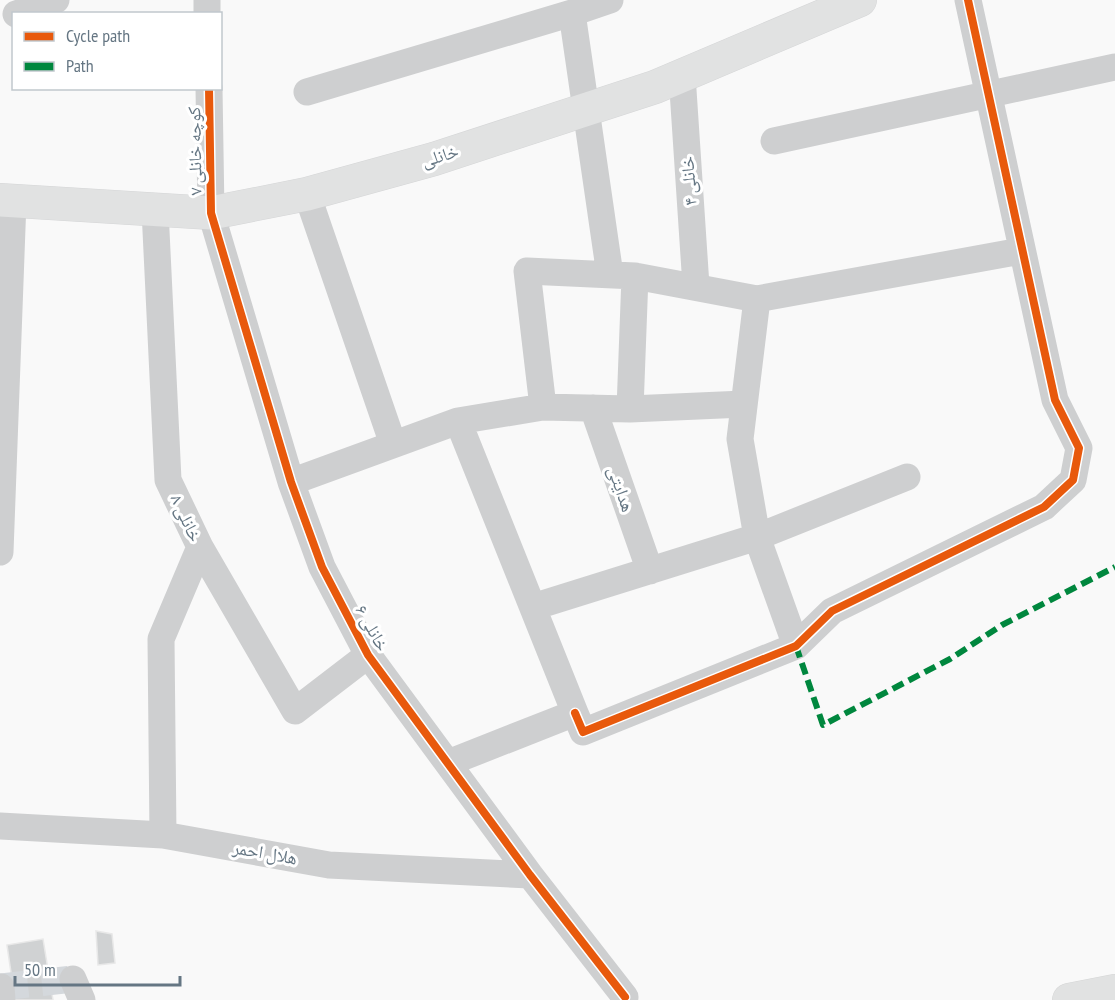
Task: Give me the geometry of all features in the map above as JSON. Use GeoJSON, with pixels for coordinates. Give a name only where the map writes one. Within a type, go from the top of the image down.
{"type":"FeatureCollection","features":[{"type":"Feature","properties":{"kind":"main road","name":"خانلی"},"geometry":{"type":"LineString","coordinates":[[6,200],[211,213],[307,194],[434,159],[586,110],[682,75],[858,0]]}},
{"type":"Feature","properties":{"kind":"main road"},"geometry":{"type":"LineString","coordinates":[[1069,1000],[1115,991]]}},
{"type":"Feature","properties":{"kind":"street"},"geometry":{"type":"LineString","coordinates":[[21,9],[56,0]]}},
{"type":"Feature","properties":{"kind":"street"},"geometry":{"type":"LineString","coordinates":[[308,92],[610,0]]}},
{"type":"Feature","properties":{"kind":"street"},"geometry":{"type":"LineString","coordinates":[[458,421],[583,732],[796,646],[832,611],[1044,507],[1073,480],[1079,448],[1055,400],[968,0]]}},
{"type":"Feature","properties":{"kind":"street"},"geometry":{"type":"LineString","coordinates":[[572,13],[586,110],[622,276],[630,409]]}},
{"type":"Feature","properties":{"kind":"street"},"geometry":{"type":"LineString","coordinates":[[774,141],[1115,68]]}},
{"type":"Feature","properties":{"kind":"street","name":"خانلی ۴"},"geometry":{"type":"LineString","coordinates":[[682,75],[696,286]]}},
{"type":"Feature","properties":{"kind":"street","name":"کوچه خانلی ۷"},"geometry":{"type":"LineString","coordinates":[[209,90],[211,213]]}},
{"type":"Feature","properties":{"kind":"street"},"geometry":{"type":"LineString","coordinates":[[307,194],[393,444]]}},
{"type":"Feature","properties":{"kind":"street"},"geometry":{"type":"LineString","coordinates":[[0,552],[6,200]]}},
{"type":"Feature","properties":{"kind":"street","name":"خانلی ۸"},"geometry":{"type":"LineString","coordinates":[[155,210],[168,480],[200,547],[295,711],[368,655]]}},
{"type":"Feature","properties":{"kind":"street","name":"خانلی ۶"},"geometry":{"type":"LineString","coordinates":[[211,213],[291,482],[322,567],[368,655],[530,875],[624,997]]}},
{"type":"Feature","properties":{"kind":"street"},"geometry":{"type":"LineString","coordinates":[[543,407],[527,272],[622,276],[696,286],[757,298],[1021,251]]}},
{"type":"Feature","properties":{"kind":"street"},"geometry":{"type":"LineString","coordinates":[[757,298],[740,439],[757,537],[796,646]]}},
{"type":"Feature","properties":{"kind":"street"},"geometry":{"type":"LineString","coordinates":[[291,482],[458,421],[543,407],[630,409],[744,404]]}},
{"type":"Feature","properties":{"kind":"street","name":"هدایتی"},"geometry":{"type":"LineString","coordinates":[[593,408],[650,571]]}},
{"type":"Feature","properties":{"kind":"street"},"geometry":{"type":"LineString","coordinates":[[533,607],[757,537],[907,477]]}},
{"type":"Feature","properties":{"kind":"street"},"geometry":{"type":"LineString","coordinates":[[163,835],[161,639],[200,547]]}},
{"type":"Feature","properties":{"kind":"street"},"geometry":{"type":"LineString","coordinates":[[448,763],[575,713]]}},
{"type":"Feature","properties":{"kind":"street","name":"هلال احمر"},"geometry":{"type":"LineString","coordinates":[[0,826],[163,835],[329,865],[530,875]]}},
{"type":"Feature","properties":{"kind":"building"},"geometry":{"type":"Polygon","coordinates":[[[96,931],[112,934],[115,963],[98,965],[96,931]]]}},
{"type":"Feature","properties":{"kind":"building"},"geometry":{"type":"Polygon","coordinates":[[[43,939],[53,1000],[15,1000],[7,945],[43,939]]]}},
{"type":"Feature","properties":{"kind":"tunnel"},"geometry":{"type":"LineString","coordinates":[[1,987],[73,979]]}},
{"type":"Feature","properties":{"kind":"marked path"},"geometry":{"type":"LineString","coordinates":[[796,646],[823,725],[950,659],[1002,625],[1115,567]]}},
{"type":"Feature","properties":{"kind":"cycle path"},"geometry":{"type":"LineString","coordinates":[[575,713],[583,732],[796,646],[832,611],[1044,507],[1073,480],[1079,448],[1055,400],[968,0]]}},
{"type":"Feature","properties":{"kind":"cycle path"},"geometry":{"type":"LineString","coordinates":[[209,90],[211,213],[291,482],[322,567],[368,655],[530,875],[625,997]]}}]}
